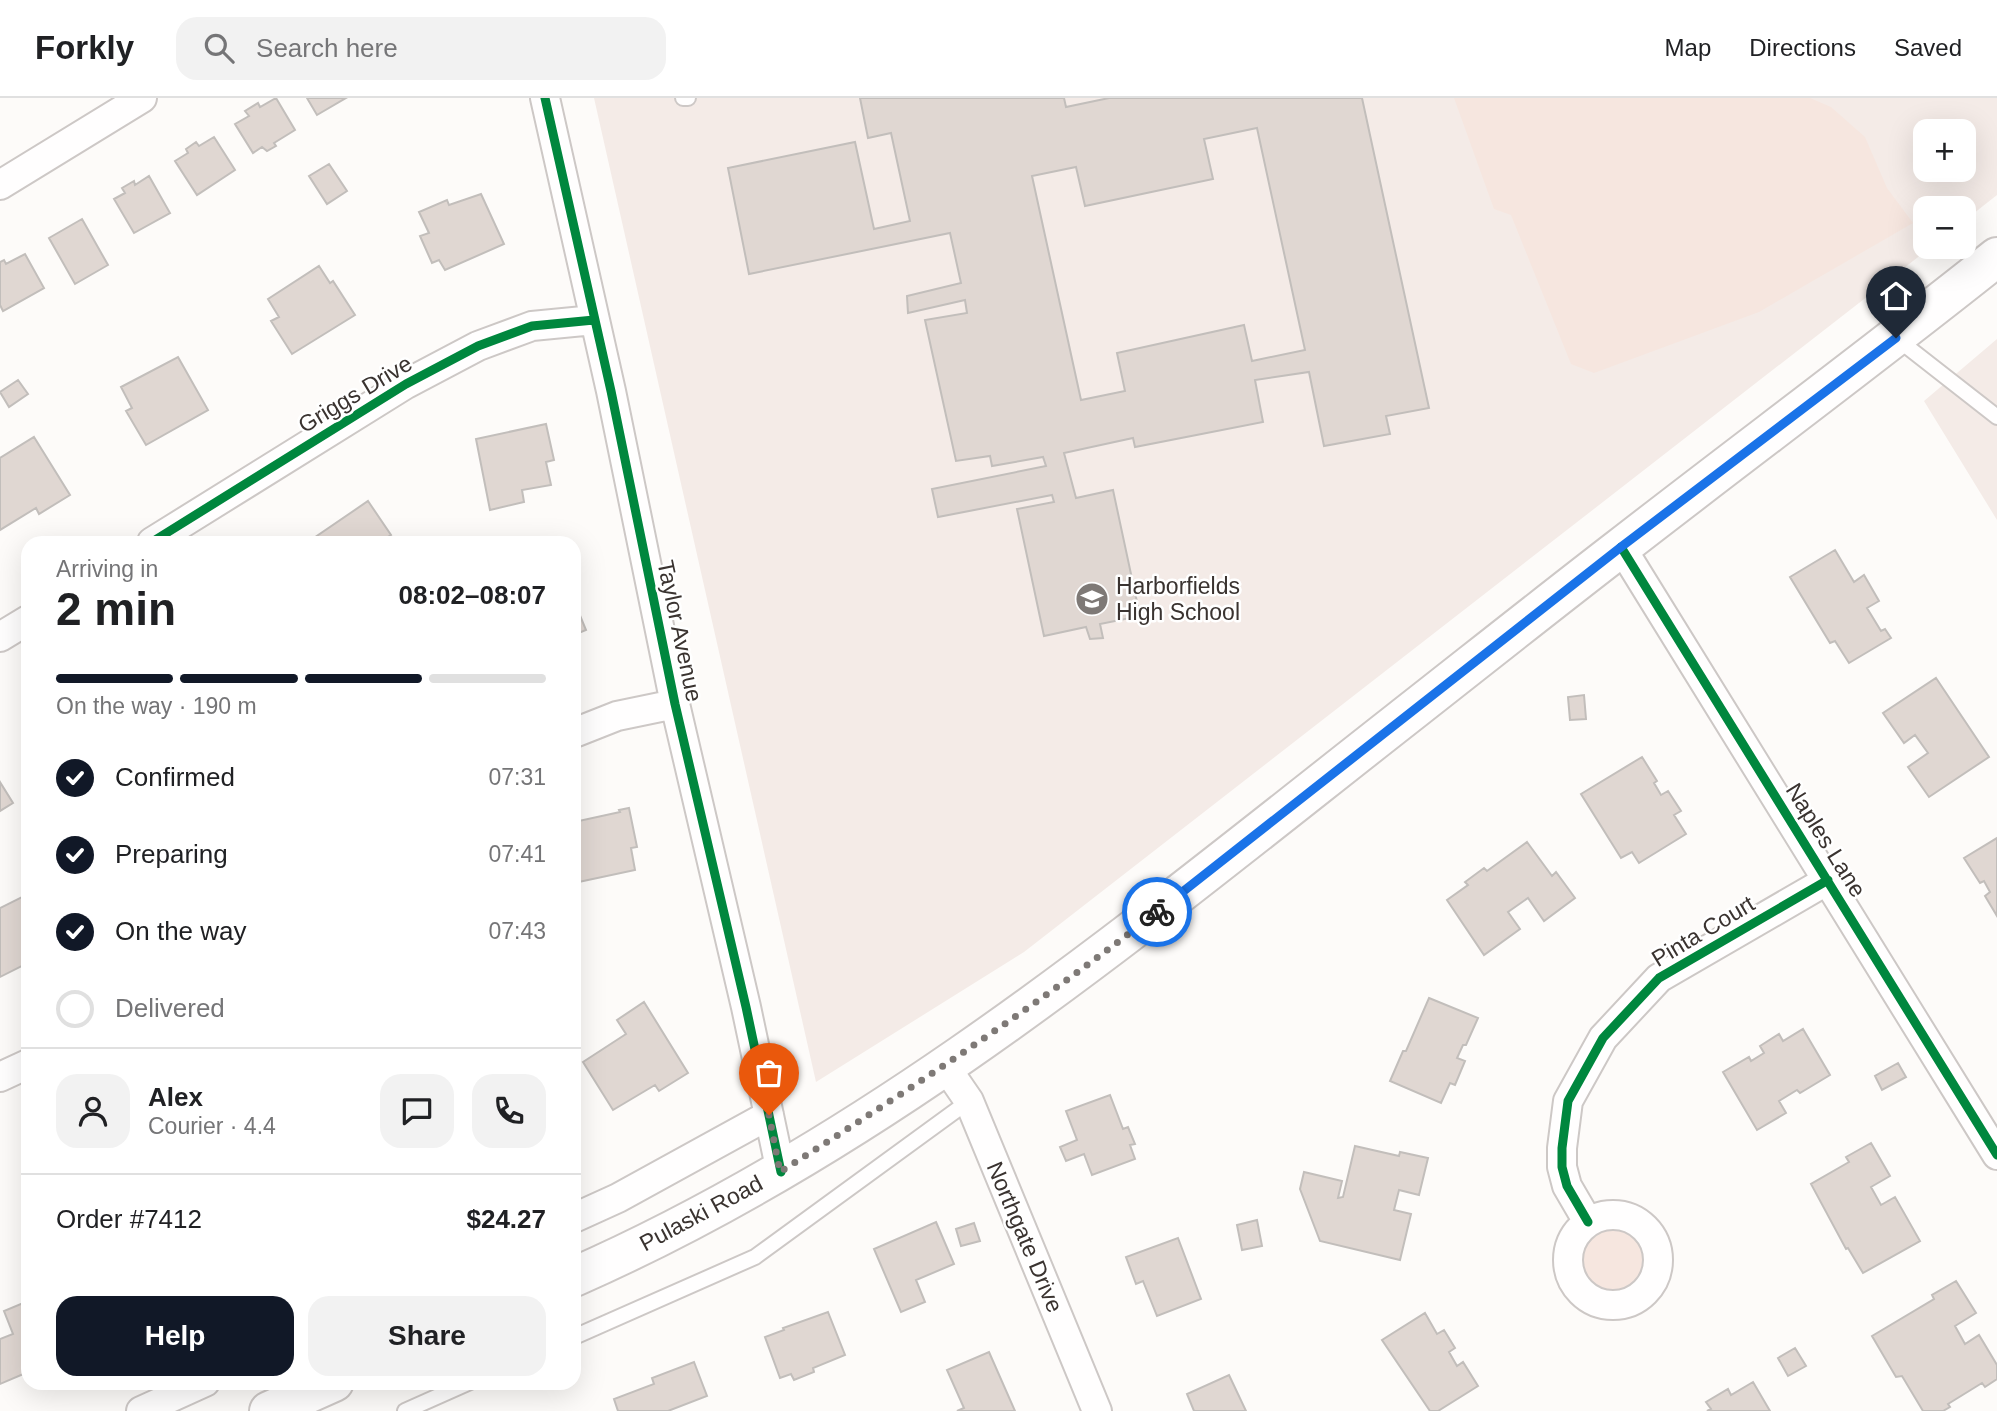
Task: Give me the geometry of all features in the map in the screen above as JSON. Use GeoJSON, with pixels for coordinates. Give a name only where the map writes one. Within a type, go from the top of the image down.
{"type":"FeatureCollection","features":[{"type":"Feature","properties":{"kind":"main road","name":"Pulaski Road"},"geometry":{"type":"LineString","coordinates":[[581,1274],[615,1259],[780,1172],[945,1066],[1111,947],[1621,547],[1896,338],[1997,257]]}},
{"type":"Feature","properties":{"kind":"main road"},"geometry":{"type":"LineString","coordinates":[[269,1411],[316,1390]]}},
{"type":"Feature","properties":{"kind":"street"},"geometry":{"type":"LineString","coordinates":[[0,185],[142,98]]}},
{"type":"Feature","properties":{"kind":"street","name":"Taylor Avenue"},"geometry":{"type":"LineString","coordinates":[[545,98],[780,1172]]}},
{"type":"Feature","properties":{"kind":"street","name":"Griggs Drive"},"geometry":{"type":"LineString","coordinates":[[162,536],[405,384],[478,346],[531,326],[594,320]]}},
{"type":"Feature","properties":{"kind":"street","name":"Naples Lane"},"geometry":{"type":"LineString","coordinates":[[1621,547],[1997,1155]]}},
{"type":"Feature","properties":{"kind":"street"},"geometry":{"type":"LineString","coordinates":[[0,638],[21,624]]}},
{"type":"Feature","properties":{"kind":"street"},"geometry":{"type":"LineString","coordinates":[[581,730],[617,716],[676,704]]}},
{"type":"Feature","properties":{"kind":"street","name":"Pinta Court"},"geometry":{"type":"LineString","coordinates":[[1588,1222],[1567,1186],[1562,1167],[1562,1148],[1568,1101],[1603,1038],[1659,978],[1828,880]]}},
{"type":"Feature","properties":{"kind":"street","name":"Northgate Drive"},"geometry":{"type":"LineString","coordinates":[[945,1066],[969,1101],[1097,1411]]}},
{"type":"Feature","properties":{"kind":"street"},"geometry":{"type":"LineString","coordinates":[[0,1077],[21,1067]]}},
{"type":"Feature","properties":{"kind":"street"},"geometry":{"type":"LineString","coordinates":[[581,1215],[618,1198],[769,1115]]}},
{"type":"Feature","properties":{"kind":"street"},"geometry":{"type":"LineString","coordinates":[[141,1411],[187,1390]]}},
{"type":"Feature","properties":{"kind":"lane"},"geometry":{"type":"LineString","coordinates":[[1896,338],[1997,417]]}},
{"type":"Feature","properties":{"kind":"lane"},"geometry":{"type":"LineString","coordinates":[[581,1334],[755,1257],[969,1101]]}},
{"type":"Feature","properties":{"kind":"lane"},"geometry":{"type":"LineString","coordinates":[[405,1411],[452,1390]]}},
{"type":"Feature","properties":{"kind":"shaded area","name":"Harborfields High School"},"geometry":{"type":"Polygon","coordinates":[[[594,98],[1997,98],[1997,195],[1976,212],[1976,196],[1913,196],[1913,259],[1916,259],[1024,952],[816,1082],[594,98]]]}},
{"type":"Feature","properties":{"kind":"shaded area"},"geometry":{"type":"Polygon","coordinates":[[[1454,98],[1810,98],[1831,107],[1865,137],[1887,188],[1913,223],[1759,312],[1594,373],[1571,364],[1511,215],[1494,209],[1454,98]]]}},
{"type":"Feature","properties":{"kind":"shaded area"},"geometry":{"type":"Polygon","coordinates":[[[1997,339],[1997,520],[1924,401],[1997,339]]]}},
{"type":"Feature","properties":{"kind":"shaded area"},"geometry":{"type":"Polygon","coordinates":[[[1606,1223],[1620,1223],[1634,1229],[1644,1239],[1650,1260],[1648,1274],[1634,1291],[1620,1297],[1606,1297],[1592,1291],[1582,1281],[1576,1267],[1576,1253],[1582,1239],[1592,1229],[1606,1223]]]}},
{"type":"Feature","properties":{"kind":"building"},"geometry":{"type":"Polygon","coordinates":[[[276,98],[295,130],[274,143],[276,146],[267,151],[262,147],[253,153],[235,124],[249,116],[245,111],[258,103],[260,107],[276,98]]]}},
{"type":"Feature","properties":{"kind":"building"},"geometry":{"type":"Polygon","coordinates":[[[307,98],[346,98],[317,115],[307,98]]]}},
{"type":"Feature","properties":{"kind":"building"},"geometry":{"type":"Polygon","coordinates":[[[860,98],[1064,98],[1066,107],[1109,98],[1362,98],[1429,408],[1386,416],[1390,434],[1324,446],[1309,372],[1255,380],[1263,422],[1135,447],[1133,438],[1064,453],[1076,498],[1113,490],[1140,616],[1100,624],[1103,638],[1090,639],[1086,627],[1044,636],[1017,509],[1054,502],[1052,495],[938,517],[932,489],[1046,466],[1043,457],[992,466],[990,456],[956,461],[925,320],[967,313],[965,300],[908,313],[907,296],[961,283],[950,233],[749,274],[728,168],[855,142],[874,229],[910,221],[891,133],[868,138],[860,98]],[[1257,128],[1204,139],[1213,179],[1085,206],[1076,167],[1032,176],[1081,400],[1125,391],[1117,353],[1244,325],[1252,361],[1305,350],[1257,128]]]}},
{"type":"Feature","properties":{"kind":"building"},"geometry":{"type":"Polygon","coordinates":[[[214,137],[235,170],[197,195],[175,161],[188,153],[186,149],[196,142],[199,146],[214,137]]]}},
{"type":"Feature","properties":{"kind":"building"},"geometry":{"type":"Polygon","coordinates":[[[329,164],[347,191],[327,204],[309,176],[329,164]]]}},
{"type":"Feature","properties":{"kind":"building"},"geometry":{"type":"Polygon","coordinates":[[[149,176],[170,213],[134,233],[114,199],[125,193],[122,188],[134,181],[135,185],[149,176]]]}},
{"type":"Feature","properties":{"kind":"building"},"geometry":{"type":"Polygon","coordinates":[[[481,194],[504,244],[445,270],[439,260],[432,263],[420,236],[429,233],[419,212],[447,200],[449,205],[481,194]]]}},
{"type":"Feature","properties":{"kind":"building"},"geometry":{"type":"Polygon","coordinates":[[[82,219],[108,265],[75,284],[49,238],[82,219]]]}},
{"type":"Feature","properties":{"kind":"building"},"geometry":{"type":"Polygon","coordinates":[[[25,254],[44,288],[3,311],[0,305],[0,262],[4,260],[6,264],[25,254]]]}},
{"type":"Feature","properties":{"kind":"building"},"geometry":{"type":"Polygon","coordinates":[[[319,266],[330,283],[333,281],[355,315],[292,354],[271,321],[279,317],[268,299],[319,266]]]}},
{"type":"Feature","properties":{"kind":"building"},"geometry":{"type":"Polygon","coordinates":[[[178,357],[208,410],[146,445],[126,411],[132,408],[121,387],[178,357]]]}},
{"type":"Feature","properties":{"kind":"building"},"geometry":{"type":"Polygon","coordinates":[[[18,380],[28,394],[9,407],[0,392],[18,380]]]}},
{"type":"Feature","properties":{"kind":"building"},"geometry":{"type":"Polygon","coordinates":[[[546,424],[554,460],[546,462],[551,485],[522,490],[524,502],[490,510],[476,439],[546,424]]]}},
{"type":"Feature","properties":{"kind":"building"},"geometry":{"type":"Polygon","coordinates":[[[34,437],[70,495],[39,514],[36,508],[0,530],[0,458],[34,437]]]}},
{"type":"Feature","properties":{"kind":"building"},"geometry":{"type":"Polygon","coordinates":[[[368,501],[391,535],[389,536],[317,536],[368,501]]]}},
{"type":"Feature","properties":{"kind":"building"},"geometry":{"type":"Polygon","coordinates":[[[1835,550],[1854,582],[1864,575],[1879,601],[1867,608],[1881,631],[1885,629],[1891,638],[1849,663],[1835,641],[1830,643],[1790,577],[1835,550]]]}},
{"type":"Feature","properties":{"kind":"building"},"geometry":{"type":"Polygon","coordinates":[[[581,618],[586,630],[581,632],[581,618]]]}},
{"type":"Feature","properties":{"kind":"building"},"geometry":{"type":"Polygon","coordinates":[[[1936,678],[1989,757],[1929,797],[1908,767],[1928,753],[1915,735],[1904,743],[1883,713],[1936,678]]]}},
{"type":"Feature","properties":{"kind":"building"},"geometry":{"type":"Polygon","coordinates":[[[1584,695],[1586,719],[1570,720],[1568,697],[1584,695]]]}},
{"type":"Feature","properties":{"kind":"building"},"geometry":{"type":"Polygon","coordinates":[[[1642,757],[1657,781],[1654,783],[1661,795],[1668,791],[1681,811],[1674,815],[1686,834],[1639,863],[1632,852],[1621,858],[1581,794],[1642,757]]]}},
{"type":"Feature","properties":{"kind":"building"},"geometry":{"type":"Polygon","coordinates":[[[0,782],[13,803],[0,811],[0,782]]]}},
{"type":"Feature","properties":{"kind":"building"},"geometry":{"type":"Polygon","coordinates":[[[629,808],[637,847],[631,848],[635,870],[581,882],[581,820],[620,812],[619,810],[629,808]]]}},
{"type":"Feature","properties":{"kind":"building"},"geometry":{"type":"Polygon","coordinates":[[[1997,838],[1997,916],[1985,896],[1990,892],[1984,881],[1980,883],[1964,858],[1997,838]]]}},
{"type":"Feature","properties":{"kind":"building"},"geometry":{"type":"Polygon","coordinates":[[[1527,842],[1552,876],[1556,872],[1575,898],[1544,921],[1528,898],[1508,912],[1520,929],[1484,955],[1447,900],[1468,885],[1465,882],[1484,868],[1487,871],[1527,842]]]}},
{"type":"Feature","properties":{"kind":"building"},"geometry":{"type":"Polygon","coordinates":[[[21,898],[21,966],[0,977],[0,908],[21,898]]]}},
{"type":"Feature","properties":{"kind":"building"},"geometry":{"type":"Polygon","coordinates":[[[1429,998],[1478,1018],[1457,1058],[1465,1061],[1455,1085],[1450,1083],[1441,1103],[1390,1081],[1429,998]]]}},
{"type":"Feature","properties":{"kind":"building"},"geometry":{"type":"Polygon","coordinates":[[[644,1002],[688,1073],[659,1091],[655,1085],[613,1110],[583,1062],[626,1034],[617,1020],[644,1002]]]}},
{"type":"Feature","properties":{"kind":"building"},"geometry":{"type":"Polygon","coordinates":[[[1803,1029],[1830,1075],[1800,1093],[1797,1090],[1779,1101],[1786,1113],[1757,1130],[1723,1072],[1749,1057],[1751,1061],[1764,1053],[1760,1046],[1779,1034],[1783,1041],[1803,1029]]]}},
{"type":"Feature","properties":{"kind":"building"},"geometry":{"type":"Polygon","coordinates":[[[1898,1063],[1906,1077],[1882,1090],[1875,1076],[1898,1063]]]}},
{"type":"Feature","properties":{"kind":"building"},"geometry":{"type":"Polygon","coordinates":[[[1110,1095],[1123,1129],[1128,1127],[1135,1144],[1130,1145],[1135,1159],[1092,1175],[1084,1154],[1066,1161],[1060,1147],[1077,1140],[1066,1111],[1110,1095]]]}},
{"type":"Feature","properties":{"kind":"building"},"geometry":{"type":"Polygon","coordinates":[[[1871,1143],[1890,1176],[1871,1187],[1881,1205],[1895,1197],[1920,1241],[1863,1273],[1848,1248],[1846,1249],[1811,1184],[1849,1162],[1846,1157],[1871,1143]]]}},
{"type":"Feature","properties":{"kind":"building"},"geometry":{"type":"Polygon","coordinates":[[[1355,1146],[1399,1156],[1400,1152],[1428,1158],[1419,1195],[1399,1190],[1394,1210],[1411,1214],[1400,1260],[1320,1241],[1300,1189],[1304,1172],[1342,1181],[1338,1198],[1343,1197],[1355,1146]]]}},
{"type":"Feature","properties":{"kind":"building"},"geometry":{"type":"Polygon","coordinates":[[[1257,1220],[1262,1246],[1242,1250],[1237,1225],[1257,1220]]]}},
{"type":"Feature","properties":{"kind":"building"},"geometry":{"type":"Polygon","coordinates":[[[936,1222],[954,1264],[916,1280],[925,1302],[901,1312],[874,1249],[936,1222]]]}},
{"type":"Feature","properties":{"kind":"building"},"geometry":{"type":"Polygon","coordinates":[[[974,1223],[980,1241],[961,1246],[956,1229],[974,1223]]]}},
{"type":"Feature","properties":{"kind":"building"},"geometry":{"type":"Polygon","coordinates":[[[1178,1238],[1201,1299],[1157,1316],[1143,1281],[1136,1284],[1126,1257],[1178,1238]]]}},
{"type":"Feature","properties":{"kind":"building"},"geometry":{"type":"Polygon","coordinates":[[[1956,1281],[1976,1313],[1955,1326],[1965,1344],[1979,1335],[1997,1365],[1997,1379],[1985,1387],[1982,1383],[1948,1404],[1950,1407],[1943,1411],[1923,1411],[1902,1376],[1896,1377],[1872,1336],[1934,1299],[1932,1295],[1956,1281]]]}},
{"type":"Feature","properties":{"kind":"building"},"geometry":{"type":"Polygon","coordinates":[[[21,1304],[21,1375],[0,1384],[0,1339],[13,1334],[4,1311],[21,1304]]]}},
{"type":"Feature","properties":{"kind":"building"},"geometry":{"type":"Polygon","coordinates":[[[828,1312],[845,1355],[813,1368],[814,1372],[794,1380],[791,1374],[780,1378],[765,1337],[828,1312]]]}},
{"type":"Feature","properties":{"kind":"building"},"geometry":{"type":"Polygon","coordinates":[[[1425,1313],[1437,1334],[1444,1330],[1455,1348],[1449,1352],[1457,1366],[1463,1362],[1478,1386],[1438,1411],[1430,1411],[1382,1340],[1425,1313]]]}},
{"type":"Feature","properties":{"kind":"building"},"geometry":{"type":"Polygon","coordinates":[[[1795,1348],[1806,1366],[1788,1376],[1778,1358],[1795,1348]]]}},
{"type":"Feature","properties":{"kind":"building"},"geometry":{"type":"Polygon","coordinates":[[[989,1352],[1015,1411],[957,1411],[964,1408],[947,1370],[989,1352]]]}},
{"type":"Feature","properties":{"kind":"building"},"geometry":{"type":"Polygon","coordinates":[[[694,1362],[707,1396],[668,1411],[618,1411],[614,1399],[654,1384],[652,1378],[694,1362]]]}},
{"type":"Feature","properties":{"kind":"building"},"geometry":{"type":"Polygon","coordinates":[[[1229,1375],[1246,1411],[1194,1411],[1187,1394],[1229,1375]]]}},
{"type":"Feature","properties":{"kind":"building"},"geometry":{"type":"Polygon","coordinates":[[[1753,1382],[1770,1411],[1707,1411],[1711,1409],[1706,1402],[1728,1389],[1731,1395],[1753,1382]]]}},
{"type":"Feature","properties":{"kind":"cycle path"},"geometry":{"type":"LineString","coordinates":[[545,98],[611,391],[675,704],[746,1007],[781,1172]]}},
{"type":"Feature","properties":{"kind":"cycle path"},"geometry":{"type":"LineString","coordinates":[[162,536],[406,384],[478,346],[532,326],[594,320]]}},
{"type":"Feature","properties":{"kind":"cycle path"},"geometry":{"type":"LineString","coordinates":[[1621,547],[1997,1155]]}},
{"type":"Feature","properties":{"kind":"cycle path"},"geometry":{"type":"LineString","coordinates":[[1588,1222],[1567,1186],[1562,1167],[1562,1148],[1568,1101],[1603,1038],[1659,978],[1828,880]]}},
{"type":"Feature","properties":{"kind":"way so far"},"geometry":{"type":"LineString","coordinates":[[769,1115],[780,1172],[945,1066],[1157,912]]}},
{"type":"Feature","properties":{"kind":"place","name":"Harborfields High School"},"geometry":{"type":"Point","coordinates":[1092,599]}},
{"type":"Feature","properties":{"kind":"route"},"geometry":{"type":"LineString","coordinates":[[1157,912],[1621,547],[1896,338]]}}]}
